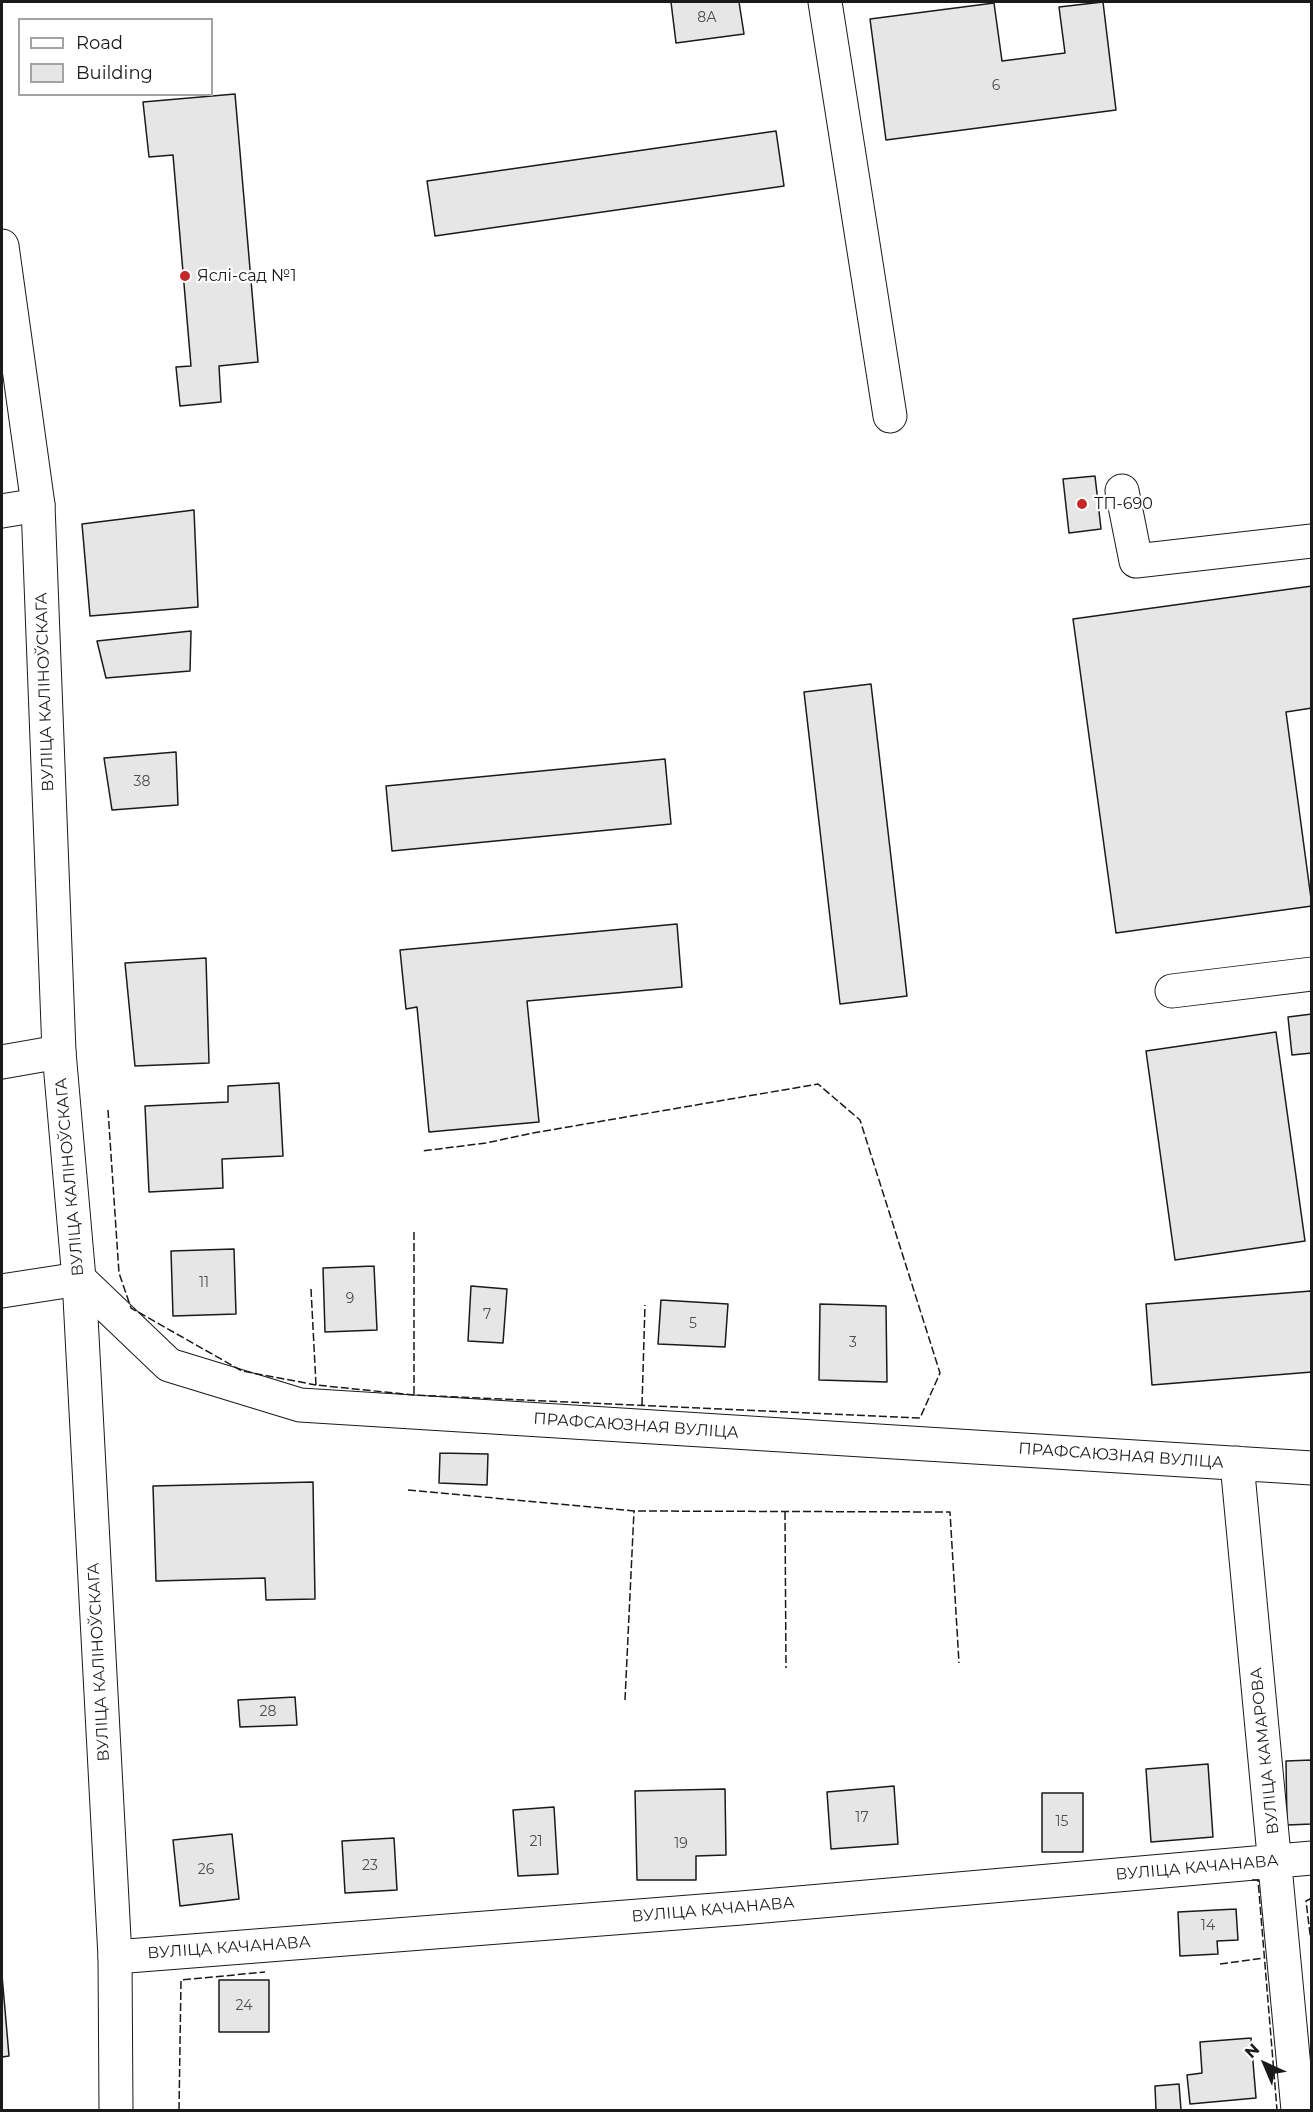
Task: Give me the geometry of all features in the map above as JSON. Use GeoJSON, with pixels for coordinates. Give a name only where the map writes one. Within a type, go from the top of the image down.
{"type":"FeatureCollection","features":[{"type":"Feature","properties":{"kind":"street"},"geometry":{"type":"LineString","coordinates":[[825,2],[890,416]]}},
{"type":"Feature","properties":{"kind":"street","name":"ВУЛІЦА КАЛІНОЎСКАГА"},"geometry":{"type":"LineString","coordinates":[[2,246],[38,505],[59,1052],[79,1279],[115,1957],[116,2110]]}},
{"type":"Feature","properties":{"kind":"street"},"geometry":{"type":"LineString","coordinates":[[1122,491],[1136,561],[1311,541]]}},
{"type":"Feature","properties":{"kind":"street"},"geometry":{"type":"LineString","coordinates":[[2,511],[38,505]]}},
{"type":"Feature","properties":{"kind":"street"},"geometry":{"type":"LineString","coordinates":[[1172,991],[1311,974]]}},
{"type":"Feature","properties":{"kind":"street"},"geometry":{"type":"LineString","coordinates":[[2,1062],[59,1052]]}},
{"type":"Feature","properties":{"kind":"street"},"geometry":{"type":"LineString","coordinates":[[2,1291],[79,1279]]}},
{"type":"Feature","properties":{"kind":"street","name":"ПРАФСАЮЗНАЯ ВУЛІЦА"},"geometry":{"type":"LineString","coordinates":[[79,1279],[169,1365],[300,1405],[1311,1468]]}},
{"type":"Feature","properties":{"kind":"street","name":"ВУЛІЦА КАМАРОВА"},"geometry":{"type":"LineString","coordinates":[[1237,1463],[1298,2110]]}},
{"type":"Feature","properties":{"kind":"street","name":"ВУЛІЦА КАЧАНАВА"},"geometry":{"type":"LineString","coordinates":[[115,1957],[741,1908],[1311,1858]]}},
{"type":"Feature","properties":{"kind":"building"},"geometry":{"type":"Polygon","coordinates":[[[671,2],[739,2],[744,34],[676,43],[671,2]]]}},
{"type":"Feature","properties":{"kind":"building"},"geometry":{"type":"Polygon","coordinates":[[[1103,2],[1116,110],[886,140],[870,19],[994,3],[1002,61],[1065,53],[1059,7],[1103,2]]]}},
{"type":"Feature","properties":{"kind":"building"},"geometry":{"type":"Polygon","coordinates":[[[235,94],[258,362],[219,366],[221,402],[180,406],[176,367],[191,366],[173,155],[149,157],[143,102],[235,94]]]}},
{"type":"Feature","properties":{"kind":"building"},"geometry":{"type":"Polygon","coordinates":[[[776,131],[784,186],[435,236],[427,181],[776,131]]]}},
{"type":"Feature","properties":{"kind":"building","name":"ТП-690"},"geometry":{"type":"Polygon","coordinates":[[[1095,476],[1101,529],[1069,533],[1063,479],[1095,476]]]}},
{"type":"Feature","properties":{"kind":"building"},"geometry":{"type":"Polygon","coordinates":[[[194,510],[198,607],[90,616],[82,524],[194,510]]]}},
{"type":"Feature","properties":{"kind":"building"},"geometry":{"type":"Polygon","coordinates":[[[1312,586],[1312,708],[1286,712],[1312,906],[1116,933],[1073,619],[1312,586]]]}},
{"type":"Feature","properties":{"kind":"building"},"geometry":{"type":"Polygon","coordinates":[[[191,631],[190,671],[106,678],[97,641],[191,631]]]}},
{"type":"Feature","properties":{"kind":"building"},"geometry":{"type":"Polygon","coordinates":[[[871,684],[907,996],[840,1004],[804,692],[871,684]]]}},
{"type":"Feature","properties":{"kind":"building"},"geometry":{"type":"Polygon","coordinates":[[[176,752],[178,805],[112,810],[104,758],[176,752]]]}},
{"type":"Feature","properties":{"kind":"building"},"geometry":{"type":"Polygon","coordinates":[[[665,759],[671,824],[392,851],[386,786],[665,759]]]}},
{"type":"Feature","properties":{"kind":"building"},"geometry":{"type":"Polygon","coordinates":[[[677,924],[682,987],[527,1001],[539,1122],[429,1132],[417,1007],[406,1009],[400,950],[677,924]]]}},
{"type":"Feature","properties":{"kind":"building"},"geometry":{"type":"Polygon","coordinates":[[[206,958],[209,1063],[135,1066],[125,963],[206,958]]]}},
{"type":"Feature","properties":{"kind":"building"},"geometry":{"type":"Polygon","coordinates":[[[1312,1014],[1312,1053],[1292,1055],[1288,1017],[1312,1014]]]}},
{"type":"Feature","properties":{"kind":"building"},"geometry":{"type":"Polygon","coordinates":[[[1276,1032],[1305,1241],[1175,1260],[1146,1051],[1276,1032]]]}},
{"type":"Feature","properties":{"kind":"building"},"geometry":{"type":"Polygon","coordinates":[[[279,1083],[283,1156],[222,1159],[223,1188],[149,1192],[145,1106],[228,1102],[228,1086],[279,1083]]]}},
{"type":"Feature","properties":{"kind":"building"},"geometry":{"type":"Polygon","coordinates":[[[234,1249],[236,1314],[173,1316],[171,1251],[234,1249]]]}},
{"type":"Feature","properties":{"kind":"building"},"geometry":{"type":"Polygon","coordinates":[[[374,1266],[377,1330],[325,1332],[323,1268],[374,1266]]]}},
{"type":"Feature","properties":{"kind":"building"},"geometry":{"type":"Polygon","coordinates":[[[471,1286],[507,1289],[503,1343],[468,1341],[471,1286]]]}},
{"type":"Feature","properties":{"kind":"building"},"geometry":{"type":"Polygon","coordinates":[[[1311,1291],[1312,1372],[1152,1385],[1146,1304],[1311,1291]]]}},
{"type":"Feature","properties":{"kind":"building"},"geometry":{"type":"Polygon","coordinates":[[[661,1300],[728,1304],[725,1347],[658,1344],[661,1300]]]}},
{"type":"Feature","properties":{"kind":"building"},"geometry":{"type":"Polygon","coordinates":[[[820,1304],[886,1306],[887,1382],[819,1380],[820,1304]]]}},
{"type":"Feature","properties":{"kind":"building"},"geometry":{"type":"Polygon","coordinates":[[[440,1453],[488,1454],[487,1485],[439,1483],[440,1453]]]}},
{"type":"Feature","properties":{"kind":"building"},"geometry":{"type":"Polygon","coordinates":[[[313,1482],[315,1599],[266,1600],[265,1578],[156,1581],[153,1486],[313,1482]]]}},
{"type":"Feature","properties":{"kind":"building"},"geometry":{"type":"Polygon","coordinates":[[[295,1697],[297,1725],[240,1727],[238,1700],[295,1697]]]}},
{"type":"Feature","properties":{"kind":"building"},"geometry":{"type":"Polygon","coordinates":[[[1312,1760],[1312,1824],[1287,1825],[1286,1761],[1312,1760]]]}},
{"type":"Feature","properties":{"kind":"building"},"geometry":{"type":"Polygon","coordinates":[[[1208,1764],[1213,1837],[1151,1842],[1146,1769],[1208,1764]]]}},
{"type":"Feature","properties":{"kind":"building"},"geometry":{"type":"Polygon","coordinates":[[[894,1786],[898,1844],[831,1849],[827,1792],[894,1786]]]}},
{"type":"Feature","properties":{"kind":"building"},"geometry":{"type":"Polygon","coordinates":[[[725,1789],[726,1855],[696,1856],[696,1880],[637,1880],[635,1791],[725,1789]]]}},
{"type":"Feature","properties":{"kind":"building"},"geometry":{"type":"Polygon","coordinates":[[[1042,1793],[1083,1793],[1083,1852],[1042,1852],[1042,1793]]]}},
{"type":"Feature","properties":{"kind":"building"},"geometry":{"type":"Polygon","coordinates":[[[554,1807],[558,1874],[518,1876],[513,1810],[554,1807]]]}},
{"type":"Feature","properties":{"kind":"building"},"geometry":{"type":"Polygon","coordinates":[[[232,1834],[239,1899],[180,1906],[173,1840],[232,1834]]]}},
{"type":"Feature","properties":{"kind":"building"},"geometry":{"type":"Polygon","coordinates":[[[394,1838],[397,1890],[345,1893],[342,1841],[394,1838]]]}},
{"type":"Feature","properties":{"kind":"building"},"geometry":{"type":"Polygon","coordinates":[[[1236,1909],[1238,1940],[1217,1941],[1218,1954],[1180,1956],[1178,1912],[1236,1909]]]}},
{"type":"Feature","properties":{"kind":"building"},"geometry":{"type":"Polygon","coordinates":[[[2,1975],[9,2056],[2,2057],[2,1975]]]}},
{"type":"Feature","properties":{"kind":"building"},"geometry":{"type":"Polygon","coordinates":[[[219,1980],[269,1980],[269,2032],[219,2032],[219,1980]]]}},
{"type":"Feature","properties":{"kind":"building"},"geometry":{"type":"Polygon","coordinates":[[[1251,2038],[1256,2098],[1190,2104],[1187,2075],[1202,2073],[1200,2042],[1251,2038]]]}},
{"type":"Feature","properties":{"kind":"building"},"geometry":{"type":"Polygon","coordinates":[[[1179,2084],[1181,2110],[1156,2110],[1155,2086],[1179,2084]]]}},
{"type":"Feature","properties":{"kind":"fence"},"geometry":{"type":"LineString","coordinates":[[311,1289],[316,1385],[414,1395],[920,1418],[940,1373],[860,1120],[818,1084],[486,1143],[422,1151]]}},
{"type":"Feature","properties":{"kind":"fence"},"geometry":{"type":"LineString","coordinates":[[108,1110],[119,1273],[131,1308],[242,1371],[316,1385]]}},
{"type":"Feature","properties":{"kind":"fence"},"geometry":{"type":"LineString","coordinates":[[414,1232],[414,1395]]}},
{"type":"Feature","properties":{"kind":"fence"},"geometry":{"type":"LineString","coordinates":[[642,1405],[645,1305]]}},
{"type":"Feature","properties":{"kind":"fence"},"geometry":{"type":"LineString","coordinates":[[408,1490],[634,1511],[950,1512],[959,1663]]}},
{"type":"Feature","properties":{"kind":"fence"},"geometry":{"type":"LineString","coordinates":[[625,1700],[634,1511]]}},
{"type":"Feature","properties":{"kind":"fence"},"geometry":{"type":"LineString","coordinates":[[785,1512],[786,1668]]}},
{"type":"Feature","properties":{"kind":"fence"},"geometry":{"type":"LineString","coordinates":[[1252,1880],[1258,1880],[1277,2110]]}},
{"type":"Feature","properties":{"kind":"fence"},"geometry":{"type":"LineString","coordinates":[[1312,1898],[1306,1901],[1312,1950]]}},
{"type":"Feature","properties":{"kind":"fence"},"geometry":{"type":"LineString","coordinates":[[1220,1964],[1264,1958]]}},
{"type":"Feature","properties":{"kind":"fence"},"geometry":{"type":"LineString","coordinates":[[179,2110],[181,1980],[265,1972]]}},
{"type":"Feature","properties":{"kind":"place","name":"Яслі-сад №1"},"geometry":{"type":"Point","coordinates":[185,276]}},
{"type":"Feature","properties":{"kind":"place","name":"ТП-690"},"geometry":{"type":"Point","coordinates":[1082,504]}}]}
